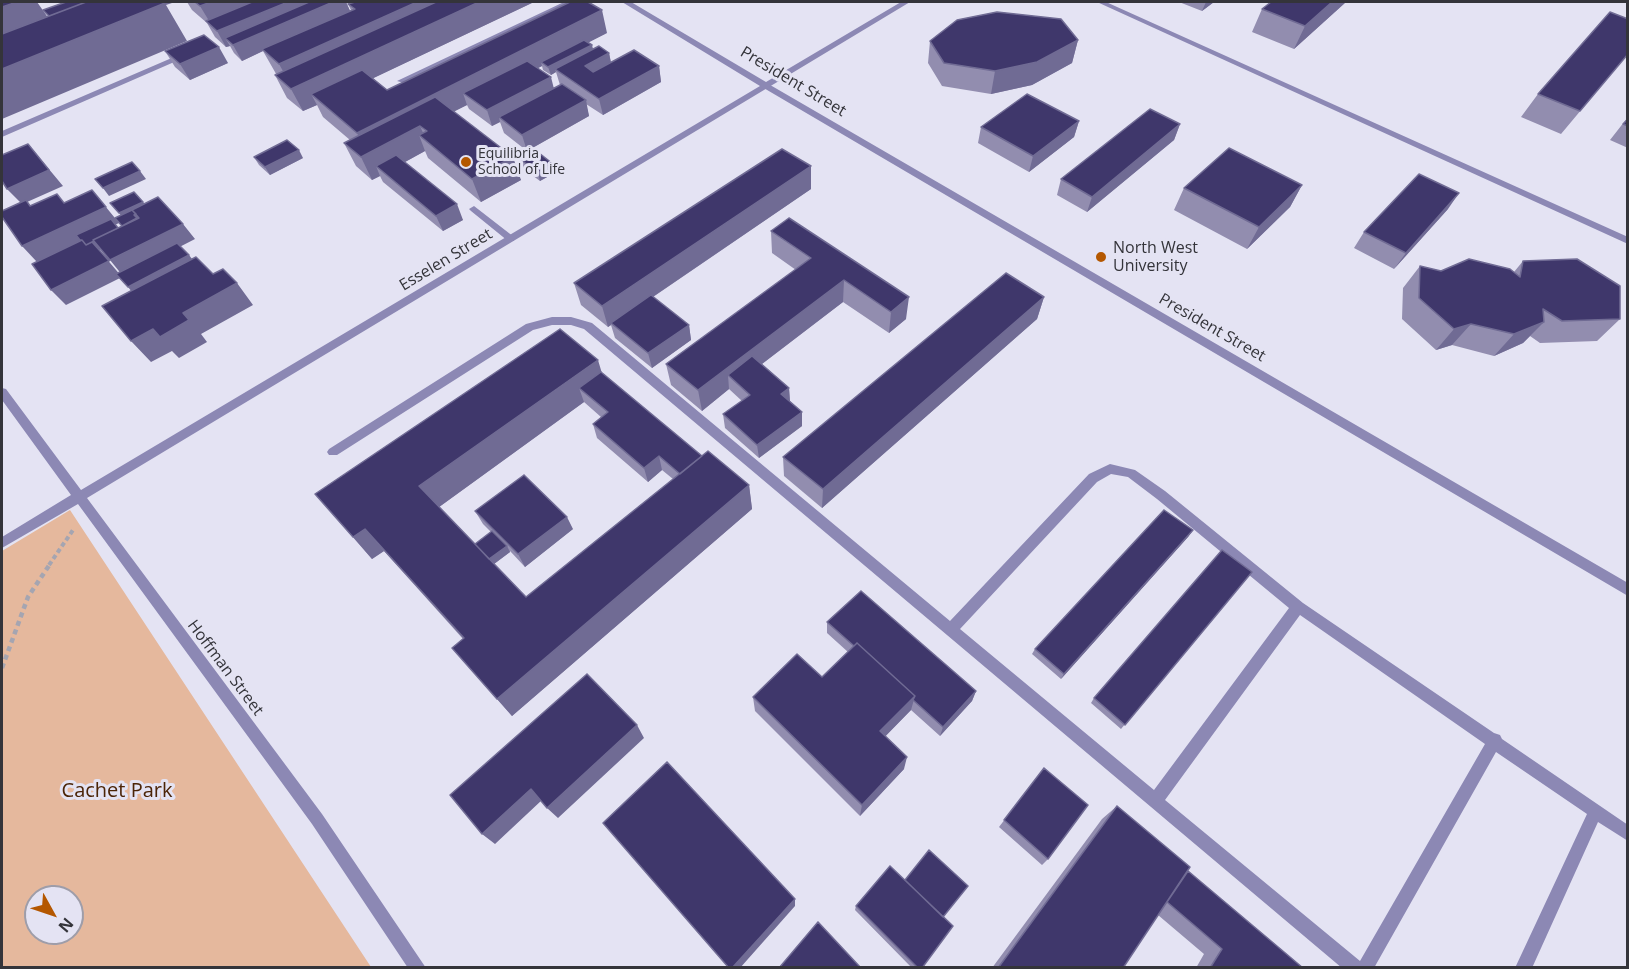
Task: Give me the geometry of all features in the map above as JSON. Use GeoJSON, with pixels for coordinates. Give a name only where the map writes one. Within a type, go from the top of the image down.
{"type":"FeatureCollection","features":[{"type":"Feature","properties":{"kind":"street"},"geometry":{"type":"LineString","coordinates":[[401,81],[569,2]]}},
{"type":"Feature","properties":{"kind":"street","name":"President Street"},"geometry":{"type":"LineString","coordinates":[[626,2],[1628,590]]}},
{"type":"Feature","properties":{"kind":"street","name":"Esselen Street"},"geometry":{"type":"LineString","coordinates":[[2,543],[906,2]]}},
{"type":"Feature","properties":{"kind":"street"},"geometry":{"type":"LineString","coordinates":[[1101,2],[1628,241]]}},
{"type":"Feature","properties":{"kind":"street"},"geometry":{"type":"LineString","coordinates":[[2,134],[184,56]]}},
{"type":"Feature","properties":{"kind":"street"},"geometry":{"type":"LineString","coordinates":[[474,209],[511,238]]}},
{"type":"Feature","properties":{"kind":"street"},"geometry":{"type":"LineString","coordinates":[[333,452],[530,327],[552,321],[572,321],[588,326],[1354,968]]}},
{"type":"Feature","properties":{"kind":"street","name":"Hoffman Street"},"geometry":{"type":"LineString","coordinates":[[2,392],[317,819],[418,968]]}},
{"type":"Feature","properties":{"kind":"street"},"geometry":{"type":"LineString","coordinates":[[950,630],[1093,478],[1110,469],[1131,473],[1298,607],[1495,740],[1628,834]]}},
{"type":"Feature","properties":{"kind":"street"},"geometry":{"type":"LineString","coordinates":[[1155,801],[1298,607]]}},
{"type":"Feature","properties":{"kind":"street"},"geometry":{"type":"LineString","coordinates":[[1365,968],[1495,740]]}},
{"type":"Feature","properties":{"kind":"street"},"geometry":{"type":"LineString","coordinates":[[1523,968],[1596,811]]}},
{"type":"Feature","properties":{"kind":"path"},"geometry":{"type":"LineString","coordinates":[[2,668],[28,597],[87,509]]}},
{"type":"Feature","properties":{"kind":"green space","name":"Cachet Park"},"geometry":{"type":"Polygon","coordinates":[[[70,510],[371,967],[2,967],[2,551],[70,510]]]}},
{"type":"Feature","properties":{"kind":"building"},"geometry":{"type":"Polygon","coordinates":[[[2,2],[17,2],[2,7],[2,2]]]}},
{"type":"Feature","properties":{"kind":"building"},"geometry":{"type":"Polygon","coordinates":[[[66,2],[86,2],[49,16],[43,10],[66,2]]]}},
{"type":"Feature","properties":{"kind":"building"},"geometry":{"type":"Polygon","coordinates":[[[86,2],[165,3],[2,69],[2,34],[86,2]]]}},
{"type":"Feature","properties":{"kind":"building"},"geometry":{"type":"Polygon","coordinates":[[[195,2],[211,2],[200,6],[195,2]]]}},
{"type":"Feature","properties":{"kind":"building"},"geometry":{"type":"Polygon","coordinates":[[[252,2],[288,2],[217,31],[206,21],[252,2]]]}},
{"type":"Feature","properties":{"kind":"building"},"geometry":{"type":"Polygon","coordinates":[[[309,2],[333,2],[233,45],[225,38],[309,2]]]}},
{"type":"Feature","properties":{"kind":"building"},"geometry":{"type":"Polygon","coordinates":[[[417,2],[279,64],[262,49],[355,9],[348,4],[417,2]]]}},
{"type":"Feature","properties":{"kind":"building"},"geometry":{"type":"Polygon","coordinates":[[[436,2],[479,2],[291,89],[275,75],[436,2]]]}},
{"type":"Feature","properties":{"kind":"building"},"geometry":{"type":"Polygon","coordinates":[[[570,2],[588,2],[602,10],[357,133],[311,94],[362,70],[387,90],[570,2]]]}},
{"type":"Feature","properties":{"kind":"building"},"geometry":{"type":"Polygon","coordinates":[[[1271,2],[1332,2],[1305,26],[1262,9],[1271,2]]]}},
{"type":"Feature","properties":{"kind":"building"},"geometry":{"type":"Polygon","coordinates":[[[997,12],[1061,19],[1078,40],[1037,62],[995,71],[944,63],[930,41],[957,20],[997,12]]]}},
{"type":"Feature","properties":{"kind":"building"},"geometry":{"type":"Polygon","coordinates":[[[1610,12],[1628,19],[1628,54],[1580,111],[1538,94],[1610,12]]]}},
{"type":"Feature","properties":{"kind":"building"},"geometry":{"type":"Polygon","coordinates":[[[204,35],[219,47],[180,64],[165,51],[204,35]]]}},
{"type":"Feature","properties":{"kind":"building"},"geometry":{"type":"Polygon","coordinates":[[[584,40],[592,45],[548,67],[541,62],[584,40]]]}},
{"type":"Feature","properties":{"kind":"building"},"geometry":{"type":"Polygon","coordinates":[[[599,46],[609,53],[585,66],[593,72],[634,50],[659,66],[599,99],[555,69],[599,46]]]}},
{"type":"Feature","properties":{"kind":"building"},"geometry":{"type":"Polygon","coordinates":[[[527,61],[551,77],[487,110],[463,93],[527,61]]]}},
{"type":"Feature","properties":{"kind":"building"},"geometry":{"type":"Polygon","coordinates":[[[562,84],[586,100],[522,135],[499,117],[562,84]]]}},
{"type":"Feature","properties":{"kind":"building"},"geometry":{"type":"Polygon","coordinates":[[[1027,94],[1079,121],[1033,156],[981,127],[1027,94]]]}},
{"type":"Feature","properties":{"kind":"building"},"geometry":{"type":"Polygon","coordinates":[[[435,97],[513,157],[472,179],[419,135],[427,131],[420,126],[361,157],[344,143],[435,97]]]}},
{"type":"Feature","properties":{"kind":"building"},"geometry":{"type":"Polygon","coordinates":[[[1150,109],[1180,124],[1092,197],[1061,179],[1150,109]]]}},
{"type":"Feature","properties":{"kind":"building"},"geometry":{"type":"Polygon","coordinates":[[[287,140],[299,150],[265,167],[254,157],[287,140]]]}},
{"type":"Feature","properties":{"kind":"building"},"geometry":{"type":"Polygon","coordinates":[[[28,144],[49,170],[7,189],[2,181],[2,155],[28,144]]]}},
{"type":"Feature","properties":{"kind":"building"},"geometry":{"type":"Polygon","coordinates":[[[1229,148],[1302,185],[1259,227],[1184,188],[1229,148]]]}},
{"type":"Feature","properties":{"kind":"building"},"geometry":{"type":"Polygon","coordinates":[[[534,149],[553,164],[538,173],[519,158],[534,149]]]}},
{"type":"Feature","properties":{"kind":"building"},"geometry":{"type":"Polygon","coordinates":[[[782,149],[811,166],[602,306],[574,283],[782,149]]]}},
{"type":"Feature","properties":{"kind":"building"},"geometry":{"type":"Polygon","coordinates":[[[396,155],[457,204],[436,216],[376,166],[396,155]]]}},
{"type":"Feature","properties":{"kind":"building"},"geometry":{"type":"Polygon","coordinates":[[[132,162],[140,171],[103,188],[95,179],[132,162]]]}},
{"type":"Feature","properties":{"kind":"building"},"geometry":{"type":"Polygon","coordinates":[[[1419,174],[1459,193],[1406,253],[1364,232],[1419,174]]]}},
{"type":"Feature","properties":{"kind":"building"},"geometry":{"type":"Polygon","coordinates":[[[92,190],[106,207],[22,246],[2,217],[2,211],[26,200],[30,206],[57,194],[64,203],[92,190]]]}},
{"type":"Feature","properties":{"kind":"building"},"geometry":{"type":"Polygon","coordinates":[[[134,192],[143,202],[119,213],[110,203],[134,192]]]}},
{"type":"Feature","properties":{"kind":"building"},"geometry":{"type":"Polygon","coordinates":[[[158,197],[183,224],[110,260],[93,240],[139,218],[132,210],[158,197]]]}},
{"type":"Feature","properties":{"kind":"building"},"geometry":{"type":"Polygon","coordinates":[[[132,210],[137,218],[122,226],[115,218],[132,210]]]}},
{"type":"Feature","properties":{"kind":"building"},"geometry":{"type":"Polygon","coordinates":[[[789,218],[909,297],[891,312],[844,280],[698,390],[666,364],[811,258],[771,231],[789,218]]]}},
{"type":"Feature","properties":{"kind":"building"},"geometry":{"type":"Polygon","coordinates":[[[111,219],[118,228],[86,245],[76,235],[111,219]]]}},
{"type":"Feature","properties":{"kind":"building"},"geometry":{"type":"Polygon","coordinates":[[[82,240],[86,245],[92,242],[109,261],[51,290],[32,264],[82,240]]]}},
{"type":"Feature","properties":{"kind":"building"},"geometry":{"type":"Polygon","coordinates":[[[177,243],[189,255],[128,287],[116,274],[177,243]]]}},
{"type":"Feature","properties":{"kind":"building"},"geometry":{"type":"Polygon","coordinates":[[[196,257],[213,274],[223,269],[237,283],[183,313],[189,320],[160,337],[153,329],[131,341],[102,306],[196,257]]]}},
{"type":"Feature","properties":{"kind":"building"},"geometry":{"type":"Polygon","coordinates":[[[1469,259],[1510,269],[1520,277],[1523,261],[1577,259],[1620,286],[1620,319],[1562,321],[1543,309],[1544,322],[1514,334],[1471,324],[1454,329],[1419,298],[1420,266],[1441,271],[1469,259]]]}},
{"type":"Feature","properties":{"kind":"building"},"geometry":{"type":"Polygon","coordinates":[[[1006,273],[1044,297],[823,489],[783,457],[1006,273]]]}},
{"type":"Feature","properties":{"kind":"building"},"geometry":{"type":"Polygon","coordinates":[[[651,295],[689,325],[648,353],[611,323],[651,295]]]}},
{"type":"Feature","properties":{"kind":"building"},"geometry":{"type":"Polygon","coordinates":[[[560,329],[598,360],[419,486],[526,597],[708,451],[749,485],[497,699],[452,648],[464,638],[365,529],[353,537],[315,494],[560,329]]]}},
{"type":"Feature","properties":{"kind":"building"},"geometry":{"type":"Polygon","coordinates":[[[752,356],[789,388],[781,394],[802,412],[757,445],[723,414],[750,395],[728,375],[752,356]]]}},
{"type":"Feature","properties":{"kind":"building"},"geometry":{"type":"Polygon","coordinates":[[[601,372],[702,456],[680,474],[659,456],[644,468],[593,424],[608,412],[579,388],[601,372]]]}},
{"type":"Feature","properties":{"kind":"building"},"geometry":{"type":"Polygon","coordinates":[[[524,475],[567,517],[518,554],[475,511],[524,475]]]}},
{"type":"Feature","properties":{"kind":"building"},"geometry":{"type":"Polygon","coordinates":[[[1164,510],[1193,530],[1064,674],[1035,649],[1164,510]]]}},
{"type":"Feature","properties":{"kind":"building"},"geometry":{"type":"Polygon","coordinates":[[[492,531],[507,546],[489,559],[475,544],[492,531]]]}},
{"type":"Feature","properties":{"kind":"building"},"geometry":{"type":"Polygon","coordinates":[[[1222,550],[1252,572],[1125,725],[1094,698],[1222,550]]]}},
{"type":"Feature","properties":{"kind":"building"},"geometry":{"type":"Polygon","coordinates":[[[861,591],[976,691],[943,727],[913,700],[915,696],[857,643],[854,646],[827,622],[861,591]]]}},
{"type":"Feature","properties":{"kind":"building"},"geometry":{"type":"Polygon","coordinates":[[[857,643],[915,696],[880,731],[907,757],[862,805],[753,697],[797,654],[822,677],[857,643]]]}},
{"type":"Feature","properties":{"kind":"building"},"geometry":{"type":"Polygon","coordinates":[[[587,674],[637,725],[547,808],[531,789],[482,834],[450,795],[587,674]]]}},
{"type":"Feature","properties":{"kind":"building"},"geometry":{"type":"Polygon","coordinates":[[[667,762],[795,899],[732,968],[729,968],[603,823],[667,762]]]}},
{"type":"Feature","properties":{"kind":"building"},"geometry":{"type":"Polygon","coordinates":[[[1044,768],[1088,805],[1048,859],[1004,820],[1044,768]]]}},
{"type":"Feature","properties":{"kind":"building"},"geometry":{"type":"Polygon","coordinates":[[[1117,806],[1190,867],[1123,968],[998,968],[1117,806]]]}},
{"type":"Feature","properties":{"kind":"building"},"geometry":{"type":"Polygon","coordinates":[[[929,850],[968,886],[943,917],[905,880],[929,850]]]}},
{"type":"Feature","properties":{"kind":"building"},"geometry":{"type":"Polygon","coordinates":[[[890,866],[953,926],[922,968],[918,968],[856,906],[890,866]]]}},
{"type":"Feature","properties":{"kind":"building"},"geometry":{"type":"Polygon","coordinates":[[[1188,871],[1303,968],[1210,968],[1222,949],[1167,902],[1188,871]]]}},
{"type":"Feature","properties":{"kind":"building"},"geometry":{"type":"Polygon","coordinates":[[[818,922],[861,968],[779,968],[818,922]]]}},
{"type":"Feature","properties":{"kind":"place","name":"Equilibria School of Life"},"geometry":{"type":"Point","coordinates":[466,162]}},
{"type":"Feature","properties":{"kind":"place","name":"North West University"},"geometry":{"type":"Point","coordinates":[1101,257]}}]}
